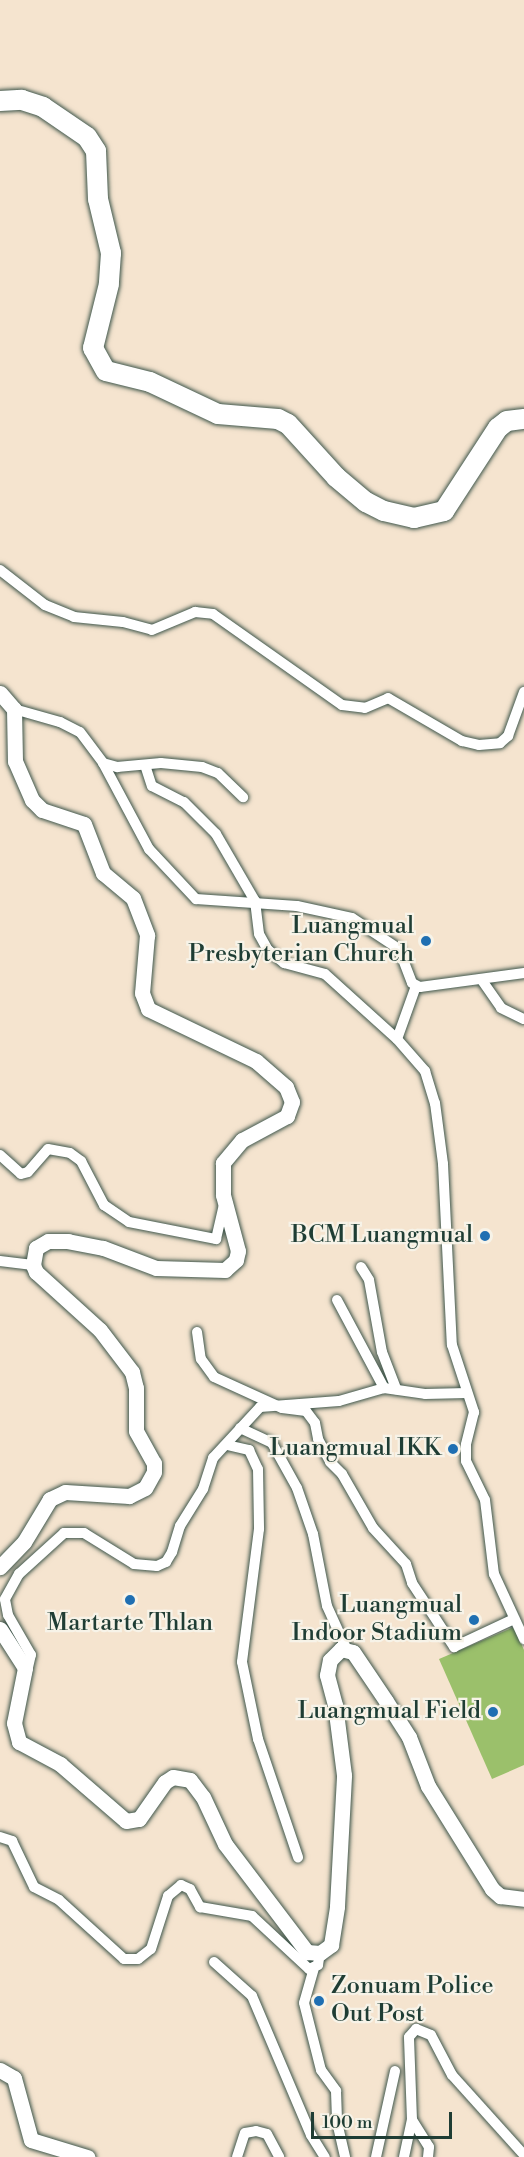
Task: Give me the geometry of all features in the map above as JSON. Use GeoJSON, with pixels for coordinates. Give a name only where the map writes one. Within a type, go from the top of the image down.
{"type":"FeatureCollection","features":[{"type":"Feature","properties":{"kind":"highway"},"geometry":{"type":"LineString","coordinates":[[0,101],[22,100],[43,107],[87,136],[96,152],[98,199],[111,253],[109,284],[93,348],[105,371],[150,382],[218,414],[278,419],[288,424],[336,477],[366,502],[384,511],[414,518],[444,511],[498,428],[507,421],[524,419]]}},
{"type":"Feature","properties":{"kind":"street"},"geometry":{"type":"LineString","coordinates":[[0,570],[45,605],[74,617],[123,622],[152,630],[195,612],[213,614],[342,705],[365,708],[388,698],[462,741],[479,745],[500,744],[508,736],[524,692]]}},
{"type":"Feature","properties":{"kind":"street"},"geometry":{"type":"LineString","coordinates":[[0,693],[14,709],[72,727],[103,763],[149,849],[187,891],[203,902],[255,901],[337,912],[372,928],[399,949],[416,986],[397,1039]]}},
{"type":"Feature","properties":{"kind":"street"},"geometry":{"type":"LineString","coordinates":[[0,1155],[21,1174],[28,1172],[42,1152],[54,1148],[64,1150],[81,1161],[100,1199],[117,1215],[129,1222],[152,1224],[200,1239],[216,1239],[223,1221],[223,1163],[242,1140],[286,1116],[292,1102],[290,1093],[256,1061],[148,1009],[142,993],[147,935],[133,898],[103,873],[84,824],[42,810],[32,800],[16,768],[14,709]]}},
{"type":"Feature","properties":{"kind":"street"},"geometry":{"type":"LineString","coordinates":[[103,763],[125,768],[145,765],[202,766],[218,773],[243,797]]}},
{"type":"Feature","properties":{"kind":"street"},"geometry":{"type":"LineString","coordinates":[[145,765],[152,786],[184,802],[216,834],[255,901],[259,934],[268,950],[284,963],[325,974],[397,1039],[425,1071],[435,1103],[443,1164],[452,1345],[474,1412],[466,1445],[466,1461],[486,1500],[494,1574],[524,1639]]}},
{"type":"Feature","properties":{"kind":"street"},"geometry":{"type":"LineString","coordinates":[[416,986],[447,986],[524,973]]}},
{"type":"Feature","properties":{"kind":"street"},"geometry":{"type":"LineString","coordinates":[[481,979],[501,1008],[524,1019]]}},
{"type":"Feature","properties":{"kind":"street"},"geometry":{"type":"LineString","coordinates":[[0,1567],[24,1542],[50,1499],[65,1492],[129,1496],[146,1488],[154,1472],[154,1463],[136,1431],[136,1379],[100,1330],[42,1280],[33,1265],[36,1248],[57,1240],[103,1248],[156,1268],[225,1270],[236,1260],[238,1251],[223,1196]]}},
{"type":"Feature","properties":{"kind":"street"},"geometry":{"type":"LineString","coordinates":[[0,1261],[33,1265]]}},
{"type":"Feature","properties":{"kind":"street"},"geometry":{"type":"LineString","coordinates":[[361,1267],[369,1280],[377,1332],[396,1389]]}},
{"type":"Feature","properties":{"kind":"street"},"geometry":{"type":"LineString","coordinates":[[337,1300],[384,1388]]}},
{"type":"Feature","properties":{"kind":"street"},"geometry":{"type":"LineString","coordinates":[[197,1332],[201,1359],[208,1372],[236,1389],[271,1403],[306,1411],[315,1423],[318,1439],[330,1462],[342,1474],[373,1528],[406,1564],[412,1583],[454,1647],[514,1618]]}},
{"type":"Feature","properties":{"kind":"street"},"geometry":{"type":"LineString","coordinates":[[317,1960],[292,1936],[225,1844],[203,1797],[190,1780],[173,1777],[165,1782],[139,1819],[126,1821],[60,1764],[27,1750],[19,1742],[14,1723],[30,1655],[8,1615],[4,1599],[19,1574],[52,1542],[74,1532],[99,1540],[134,1564],[147,1567],[166,1562],[180,1526],[203,1489],[213,1458],[252,1413],[271,1403],[339,1401],[384,1388],[425,1394],[467,1393]]}},
{"type":"Feature","properties":{"kind":"street"},"geometry":{"type":"LineString","coordinates":[[240,1428],[272,1443],[297,1488],[313,1534],[327,1606],[346,1648],[357,1656],[409,1737],[428,1786],[492,1889],[500,1896],[524,1899]]}},
{"type":"Feature","properties":{"kind":"street"},"geometry":{"type":"LineString","coordinates":[[226,1445],[249,1450],[258,1469],[259,1529],[242,1662],[258,1739],[298,1857]]}},
{"type":"Feature","properties":{"kind":"street"},"geometry":{"type":"LineString","coordinates":[[0,1629],[22,1659],[26,1677]]}},
{"type":"Feature","properties":{"kind":"street"},"geometry":{"type":"LineString","coordinates":[[0,1837],[12,1841],[34,1887],[59,1900],[124,1959],[138,1959],[151,1949],[168,1896],[181,1885],[190,1889],[200,1907],[252,1916],[304,1967],[317,1960],[331,1945],[334,1934],[344,1775],[328,1667],[333,1654],[346,1648]]}},
{"type":"Feature","properties":{"kind":"street"},"geometry":{"type":"LineString","coordinates":[[317,1960],[304,2003],[321,2070],[336,2091],[337,2122],[345,2157]]}},
{"type":"Feature","properties":{"kind":"street"},"geometry":{"type":"LineString","coordinates":[[214,1962],[252,1996],[311,2135],[325,2157]]}},
{"type":"Feature","properties":{"kind":"street"},"geometry":{"type":"LineString","coordinates":[[404,2157],[412,2120],[409,2037],[411,2031],[424,2030],[436,2043],[452,2075],[524,2155]]}},
{"type":"Feature","properties":{"kind":"street"},"geometry":{"type":"LineString","coordinates":[[0,2070],[14,2078],[31,2140],[87,2157]]}},
{"type":"Feature","properties":{"kind":"street"},"geometry":{"type":"LineString","coordinates":[[376,2157],[395,2071]]}},
{"type":"Feature","properties":{"kind":"street"},"geometry":{"type":"LineString","coordinates":[[412,2120],[429,2147],[428,2157]]}},
{"type":"Feature","properties":{"kind":"street"},"geometry":{"type":"LineString","coordinates":[[237,2157],[245,2133],[256,2130],[267,2134],[279,2157]]}},
{"type":"Feature","properties":{"kind":"green space","name":"Luangmual Field"},"geometry":{"type":"Polygon","coordinates":[[[514,1627],[524,1650],[524,1765],[492,1779],[439,1659],[514,1627]]]}},
{"type":"Feature","properties":{"kind":"place","name":"Luangmual Presbyterian Church"},"geometry":{"type":"Point","coordinates":[426,941]}},
{"type":"Feature","properties":{"kind":"place","name":"BCM Luangmual"},"geometry":{"type":"Point","coordinates":[485,1236]}},
{"type":"Feature","properties":{"kind":"place","name":"Luangmual IKK"},"geometry":{"type":"Point","coordinates":[453,1449]}},
{"type":"Feature","properties":{"kind":"place","name":"Martarte Thlan"},"geometry":{"type":"Point","coordinates":[130,1600]}},
{"type":"Feature","properties":{"kind":"place","name":"Luangmual Indoor Stadium"},"geometry":{"type":"Point","coordinates":[474,1620]}},
{"type":"Feature","properties":{"kind":"place","name":"Luangmual Field"},"geometry":{"type":"Point","coordinates":[493,1712]}},
{"type":"Feature","properties":{"kind":"place","name":"Zonuam Police Out Post"},"geometry":{"type":"Point","coordinates":[319,2001]}}]}
